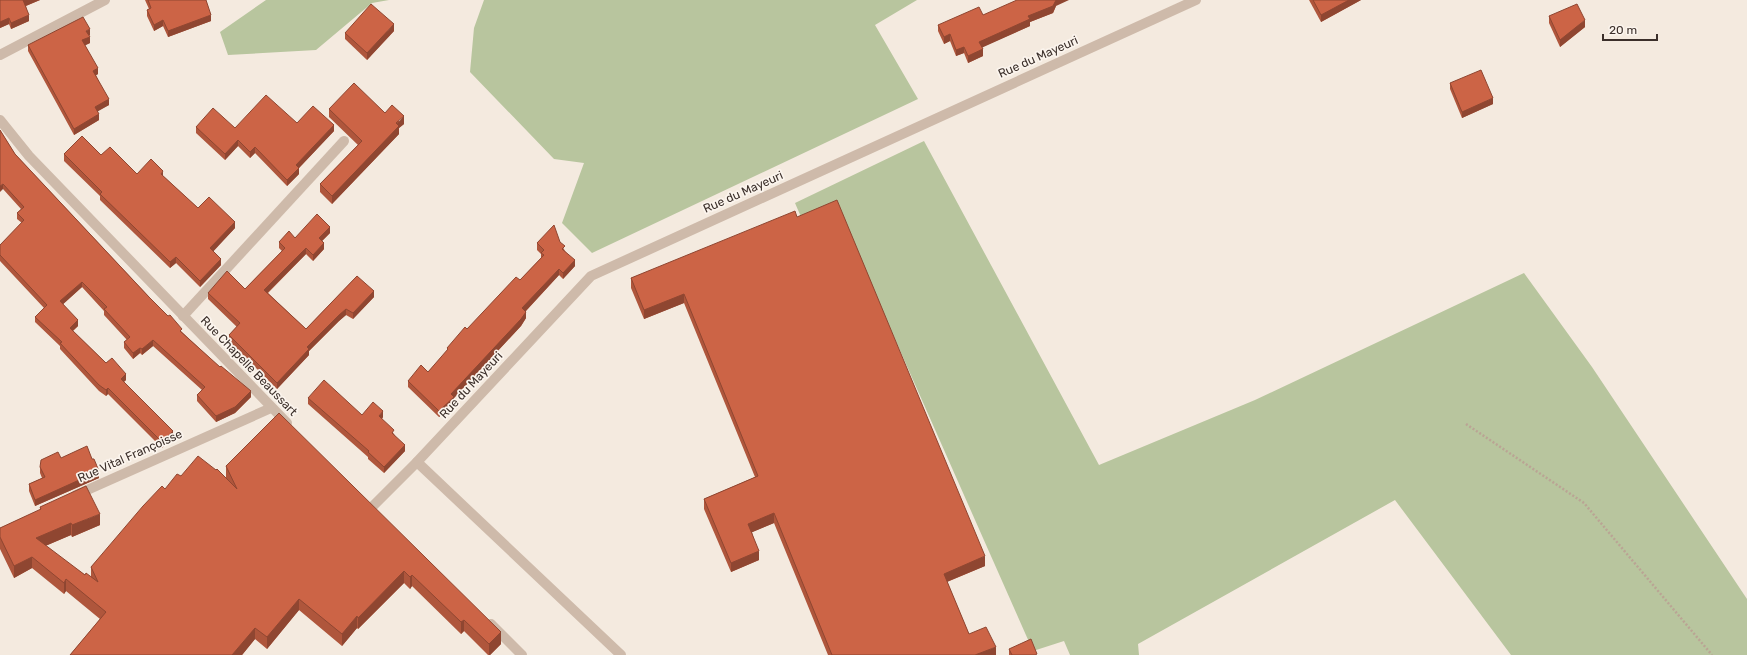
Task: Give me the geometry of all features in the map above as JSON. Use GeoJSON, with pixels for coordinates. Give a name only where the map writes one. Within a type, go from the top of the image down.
{"type":"FeatureCollection","features":[{"type":"Feature","properties":{"kind":"street"},"geometry":{"type":"LineString","coordinates":[[0,55],[105,0]]}},
{"type":"Feature","properties":{"kind":"street","name":"Rue du Mayeuri"},"geometry":{"type":"LineString","coordinates":[[373,506],[417,462],[591,276],[1196,0]]}},
{"type":"Feature","properties":{"kind":"street","name":"Rue Chapelle Beaussart"},"geometry":{"type":"LineString","coordinates":[[0,120],[29,156],[271,408],[294,430]]}},
{"type":"Feature","properties":{"kind":"street"},"geometry":{"type":"LineString","coordinates":[[183,316],[344,141]]}},
{"type":"Feature","properties":{"kind":"street","name":"Rue Vital Françoisse"},"geometry":{"type":"LineString","coordinates":[[64,500],[271,408]]}},
{"type":"Feature","properties":{"kind":"street"},"geometry":{"type":"LineString","coordinates":[[417,462],[621,655]]}},
{"type":"Feature","properties":{"kind":"street"},"geometry":{"type":"LineString","coordinates":[[483,616],[522,655]]}},
{"type":"Feature","properties":{"kind":"path"},"geometry":{"type":"LineString","coordinates":[[1466,424],[1584,503],[1712,655]]}},
{"type":"Feature","properties":{"kind":"green space"},"geometry":{"type":"Polygon","coordinates":[[[266,0],[389,0],[372,3],[316,50],[228,55],[220,32],[266,0]]]}},
{"type":"Feature","properties":{"kind":"green space"},"geometry":{"type":"Polygon","coordinates":[[[484,0],[917,0],[875,25],[918,99],[592,253],[562,223],[584,163],[554,159],[470,72],[474,28],[484,0]]]}},
{"type":"Feature","properties":{"kind":"green space"},"geometry":{"type":"Polygon","coordinates":[[[924,141],[1099,465],[1255,400],[1524,273],[1592,367],[1747,599],[1747,655],[1511,655],[1395,500],[1138,644],[1139,655],[1070,655],[1064,641],[1033,651],[852,242],[817,254],[795,203],[924,141]]]}},
{"type":"Feature","properties":{"kind":"building"},"geometry":{"type":"Polygon","coordinates":[[[0,0],[23,0],[29,15],[11,23],[9,18],[0,22],[0,0]]]}},
{"type":"Feature","properties":{"kind":"building"},"geometry":{"type":"Polygon","coordinates":[[[148,0],[206,0],[211,15],[168,31],[163,20],[154,25],[147,10],[151,8],[148,0]]]}},
{"type":"Feature","properties":{"kind":"building"},"geometry":{"type":"Polygon","coordinates":[[[1017,0],[1056,0],[1053,6],[1028,16],[1030,19],[979,42],[983,49],[968,56],[964,47],[956,50],[950,34],[944,37],[938,25],[979,7],[983,15],[1017,0]]]}},
{"type":"Feature","properties":{"kind":"building"},"geometry":{"type":"Polygon","coordinates":[[[1313,0],[1349,0],[1321,15],[1313,0]]]}},
{"type":"Feature","properties":{"kind":"building"},"geometry":{"type":"Polygon","coordinates":[[[371,4],[394,24],[367,53],[345,33],[371,4]]]}},
{"type":"Feature","properties":{"kind":"building"},"geometry":{"type":"Polygon","coordinates":[[[1577,4],[1585,20],[1560,40],[1549,16],[1577,4]]]}},
{"type":"Feature","properties":{"kind":"building"},"geometry":{"type":"Polygon","coordinates":[[[83,17],[90,29],[86,31],[90,37],[82,40],[98,68],[93,71],[109,99],[95,107],[99,114],[74,129],[28,45],[83,17]]]}},
{"type":"Feature","properties":{"kind":"building"},"geometry":{"type":"Polygon","coordinates":[[[1481,70],[1493,98],[1462,112],[1450,83],[1481,70]]]}},
{"type":"Feature","properties":{"kind":"building"},"geometry":{"type":"Polygon","coordinates":[[[354,83],[385,113],[392,105],[404,116],[396,123],[399,126],[332,196],[320,184],[362,141],[329,109],[354,83]]]}},
{"type":"Feature","properties":{"kind":"building"},"geometry":{"type":"Polygon","coordinates":[[[266,95],[297,123],[313,106],[334,125],[296,165],[299,168],[287,180],[255,147],[250,152],[238,140],[225,154],[196,127],[213,108],[235,128],[266,95]]]}},
{"type":"Feature","properties":{"kind":"building"},"geometry":{"type":"Polygon","coordinates":[[[0,130],[15,154],[149,297],[168,316],[170,315],[182,329],[180,331],[220,367],[221,366],[251,391],[235,407],[216,416],[197,395],[205,387],[153,340],[142,349],[140,348],[133,353],[124,342],[130,337],[104,309],[107,307],[82,282],[60,301],[78,320],[70,328],[106,363],[112,358],[126,374],[121,379],[173,431],[162,442],[108,388],[106,390],[99,385],[60,343],[62,342],[35,317],[47,305],[0,255],[0,245],[24,220],[17,213],[24,207],[3,184],[0,186],[0,130]]]}},
{"type":"Feature","properties":{"kind":"building"},"geometry":{"type":"Polygon","coordinates":[[[82,136],[101,155],[110,147],[137,174],[151,159],[163,171],[161,174],[198,208],[209,197],[235,222],[210,248],[221,259],[200,281],[176,257],[170,262],[100,194],[102,192],[64,154],[82,136]]]}},
{"type":"Feature","properties":{"kind":"building"},"geometry":{"type":"Polygon","coordinates":[[[837,200],[985,556],[944,574],[969,634],[986,627],[996,647],[975,655],[832,655],[774,513],[748,524],[759,551],[731,563],[704,499],[758,476],[684,294],[644,310],[631,278],[795,211],[797,217],[837,200]]]}},
{"type":"Feature","properties":{"kind":"building"},"geometry":{"type":"Polygon","coordinates":[[[317,214],[330,227],[319,238],[324,243],[313,255],[306,248],[264,290],[306,329],[357,276],[374,291],[353,313],[346,309],[339,315],[307,347],[309,349],[277,383],[229,335],[240,323],[208,293],[227,271],[245,289],[285,248],[279,242],[289,231],[295,238],[317,214]]]}},
{"type":"Feature","properties":{"kind":"building"},"geometry":{"type":"Polygon","coordinates":[[[554,225],[560,242],[565,246],[562,249],[575,260],[563,273],[559,269],[522,308],[526,312],[521,319],[451,394],[454,397],[439,411],[408,381],[421,365],[428,372],[465,327],[467,329],[516,277],[520,280],[544,255],[541,253],[544,250],[537,243],[554,225]]]}},
{"type":"Feature","properties":{"kind":"building"},"geometry":{"type":"Polygon","coordinates":[[[324,380],[362,415],[373,402],[383,411],[379,416],[394,430],[392,433],[405,445],[384,467],[368,452],[369,451],[308,398],[324,380]]]}},
{"type":"Feature","properties":{"kind":"building"},"geometry":{"type":"Polygon","coordinates":[[[279,413],[501,632],[489,644],[464,620],[461,622],[412,575],[410,577],[404,571],[358,618],[357,616],[342,634],[299,599],[267,637],[255,628],[232,655],[70,655],[106,612],[66,579],[64,583],[32,557],[14,566],[0,537],[0,528],[41,509],[40,507],[86,486],[100,514],[72,525],[71,523],[36,538],[85,575],[86,573],[98,582],[91,567],[162,486],[165,489],[177,474],[181,476],[198,456],[216,470],[217,469],[237,489],[226,466],[279,413]]]}},
{"type":"Feature","properties":{"kind":"building"},"geometry":{"type":"Polygon","coordinates":[[[87,446],[99,471],[35,500],[29,484],[45,477],[40,467],[41,460],[58,452],[61,458],[87,446]]]}},
{"type":"Feature","properties":{"kind":"building"},"geometry":{"type":"Polygon","coordinates":[[[1031,639],[1037,654],[1012,655],[1009,649],[1031,639]]]}}]}
